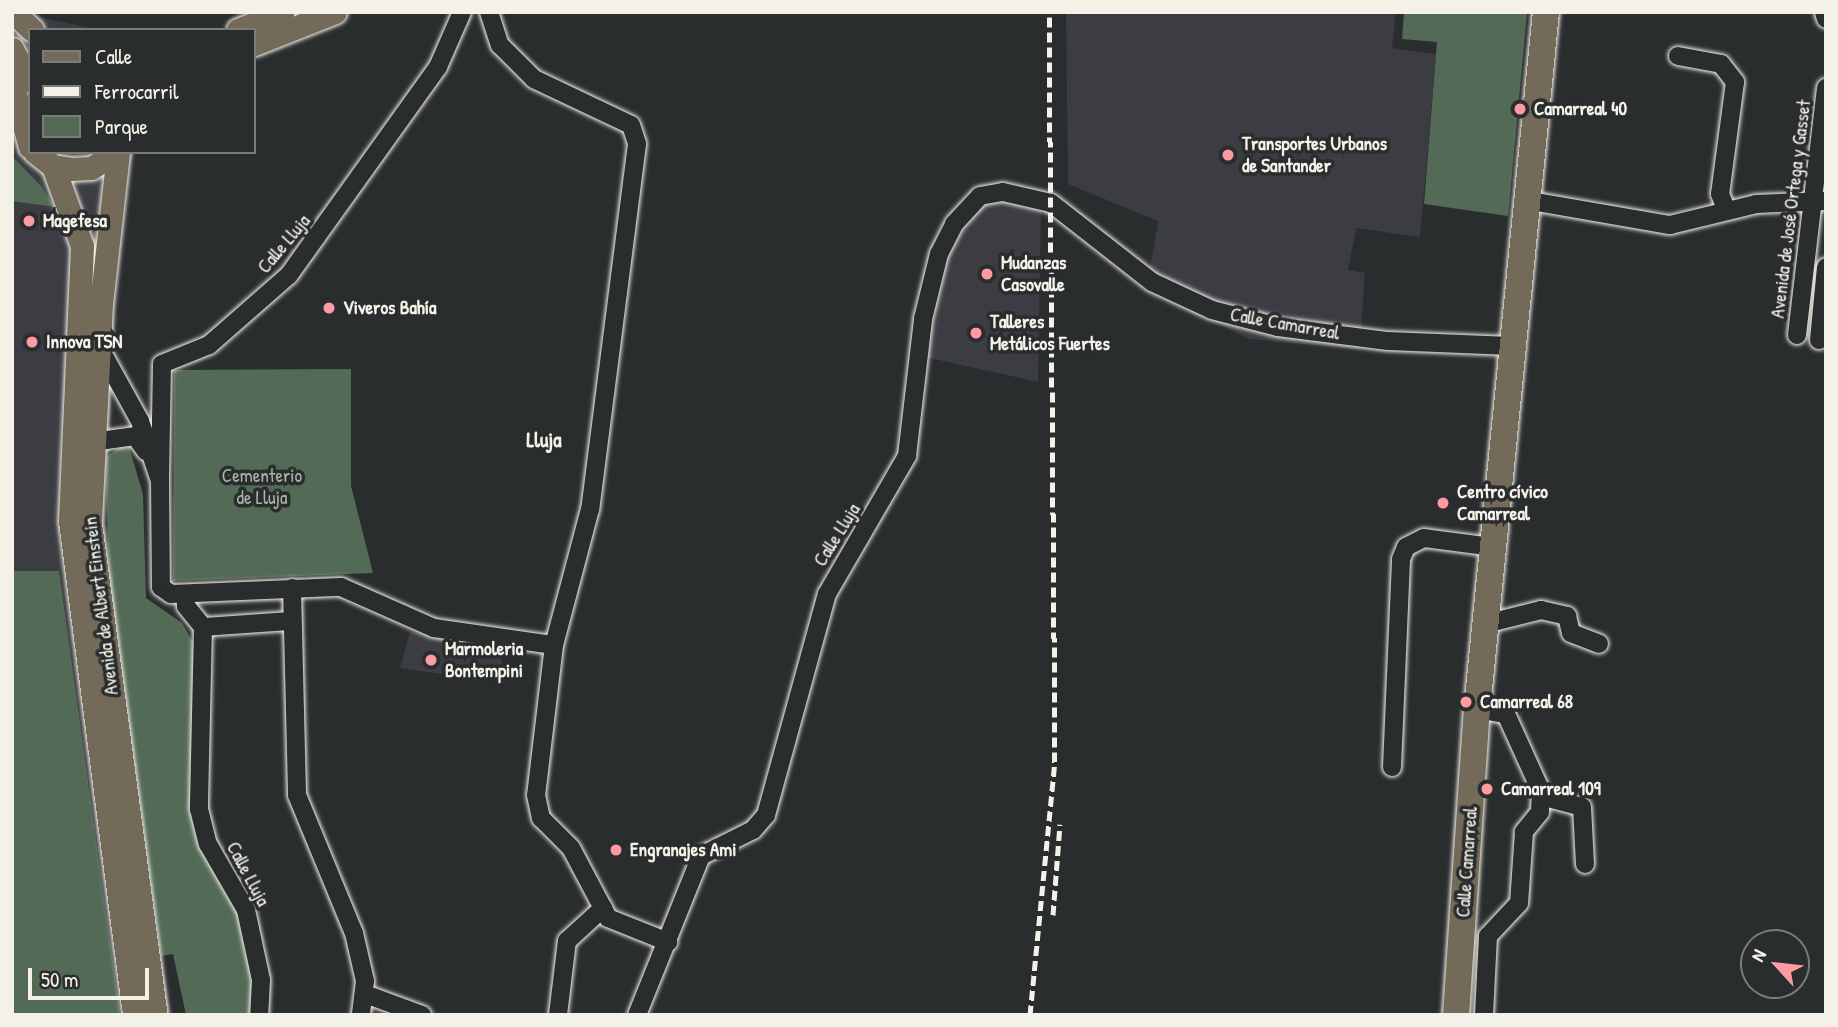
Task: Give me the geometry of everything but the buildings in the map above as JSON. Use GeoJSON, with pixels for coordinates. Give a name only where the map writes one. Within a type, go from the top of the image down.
{"type":"FeatureCollection","features":[{"type":"Feature","properties":{"kind":"highway","name":"Calle Camarreal"},"geometry":{"type":"LineString","coordinates":[[1456,1015],[1477,709],[1544,14]]}},
{"type":"Feature","properties":{"kind":"main road"},"geometry":{"type":"LineString","coordinates":[[13,12],[30,28]]}},
{"type":"Feature","properties":{"kind":"main road"},"geometry":{"type":"LineString","coordinates":[[243,28],[283,12]]}},
{"type":"Feature","properties":{"kind":"main road"},"geometry":{"type":"LineString","coordinates":[[256,43],[335,12]]}},
{"type":"Feature","properties":{"kind":"main road"},"geometry":{"type":"LineString","coordinates":[[12,49],[20,80]]}},
{"type":"Feature","properties":{"kind":"main road","name":"Avenida de Albert Einstein"},"geometry":{"type":"LineString","coordinates":[[20,80],[28,133]]}},
{"type":"Feature","properties":{"kind":"main road","name":"Avenida de Albert Einstein"},"geometry":{"type":"LineString","coordinates":[[34,154],[82,246],[69,522],[134,1015]]}},
{"type":"Feature","properties":{"kind":"main road"},"geometry":{"type":"LineString","coordinates":[[52,154],[91,168],[116,154]]}},
{"type":"Feature","properties":{"kind":"main road","name":"Avenida de Albert Einstein"},"geometry":{"type":"LineString","coordinates":[[118,154],[98,345],[90,523],[156,1015]]}},
{"type":"Feature","properties":{"kind":"street","name":"Calle Lluja"},"geometry":{"type":"LineString","coordinates":[[259,1015],[259,968],[246,910],[208,844],[199,809],[202,626],[186,606],[185,594],[162,587],[162,364],[209,345],[289,275],[438,67],[462,12]]}},
{"type":"Feature","properties":{"kind":"street"},"geometry":{"type":"LineString","coordinates":[[489,12],[500,45],[534,79],[631,125],[637,144],[590,509],[554,645],[537,795],[541,818],[571,848],[603,908],[622,928],[668,942]]}},
{"type":"Feature","properties":{"kind":"street"},"geometry":{"type":"LineString","coordinates":[[1824,12],[1826,19]]}},
{"type":"Feature","properties":{"kind":"street"},"geometry":{"type":"LineString","coordinates":[[1678,56],[1721,64],[1735,82],[1720,194],[1726,209]]}},
{"type":"Feature","properties":{"kind":"street","name":"Avenida de José Ortega y Gasset"},"geometry":{"type":"LineString","coordinates":[[1797,335],[1817,200],[1826,88]]}},
{"type":"Feature","properties":{"kind":"street","name":"Calle Lluja"},"geometry":{"type":"LineString","coordinates":[[637,1015],[701,856],[753,830],[766,815],[827,594],[907,456],[923,318],[946,236],[980,196],[1003,192],[1051,203]]}},
{"type":"Feature","properties":{"kind":"street"},"geometry":{"type":"LineString","coordinates":[[1525,200],[1671,225],[1726,209],[1817,200]]}},
{"type":"Feature","properties":{"kind":"street","name":"Calle Camarreal"},"geometry":{"type":"LineString","coordinates":[[1051,203],[1152,282],[1212,310],[1278,327],[1388,341],[1511,346]]}},
{"type":"Feature","properties":{"kind":"street"},"geometry":{"type":"LineString","coordinates":[[1819,340],[1826,267]]}},
{"type":"Feature","properties":{"kind":"street","name":"Calle Lluja"},"geometry":{"type":"LineString","coordinates":[[98,345],[140,421],[160,481]]}},
{"type":"Feature","properties":{"kind":"street","name":"Calle Lluja"},"geometry":{"type":"LineString","coordinates":[[92,442],[135,436],[150,457]]}},
{"type":"Feature","properties":{"kind":"street"},"geometry":{"type":"LineString","coordinates":[[1392,767],[1401,559],[1406,547],[1424,538],[1492,547]]}},
{"type":"Feature","properties":{"kind":"street"},"geometry":{"type":"LineString","coordinates":[[185,594],[341,587],[434,628],[554,645]]}},
{"type":"Feature","properties":{"kind":"street"},"geometry":{"type":"LineString","coordinates":[[292,588],[297,795],[354,933],[365,994],[361,1015]]}},
{"type":"Feature","properties":{"kind":"street"},"geometry":{"type":"LineString","coordinates":[[1485,624],[1541,610],[1567,616],[1571,633],[1599,644]]}},
{"type":"Feature","properties":{"kind":"street"},"geometry":{"type":"LineString","coordinates":[[202,626],[292,621]]}},
{"type":"Feature","properties":{"kind":"street"},"geometry":{"type":"LineString","coordinates":[[1477,709],[1506,714],[1541,796],[1582,807],[1585,864]]}},
{"type":"Feature","properties":{"kind":"street","name":"Calle Camarreal"},"geometry":{"type":"LineString","coordinates":[[1484,1015],[1488,936],[1519,903],[1524,832],[1539,812],[1541,796]]}},
{"type":"Feature","properties":{"kind":"street"},"geometry":{"type":"LineString","coordinates":[[558,1015],[568,941],[603,908]]}},
{"type":"Feature","properties":{"kind":"street"},"geometry":{"type":"LineString","coordinates":[[365,994],[422,1015]]}},
{"type":"Feature","properties":{"kind":"shaded area"},"geometry":{"type":"Polygon","coordinates":[[[12,12],[92,28],[28,28],[28,154],[133,154],[119,199],[106,524],[170,1015],[12,1015],[12,12]]]}},
{"type":"Feature","properties":{"kind":"shaded area","name":"Transportes Urbanos de Santander"},"geometry":{"type":"Polygon","coordinates":[[[1066,12],[1396,12],[1392,48],[1436,54],[1420,237],[1356,228],[1348,270],[1365,273],[1360,349],[1249,339],[1147,287],[1158,221],[1068,184],[1066,12]]]}},
{"type":"Feature","properties":{"kind":"shaded area"},"geometry":{"type":"Polygon","coordinates":[[[1003,198],[1041,206],[1038,382],[925,357],[949,248],[987,200],[1003,198]]]}},
{"type":"Feature","properties":{"kind":"shaded area"},"geometry":{"type":"Polygon","coordinates":[[[410,632],[503,647],[501,669],[489,668],[488,681],[400,668],[410,632]]]}},
{"type":"Feature","properties":{"kind":"green space"},"geometry":{"type":"Polygon","coordinates":[[[1404,12],[1527,12],[1508,216],[1424,204],[1437,42],[1402,39],[1404,12]]]}},
{"type":"Feature","properties":{"kind":"green space"},"geometry":{"type":"Polygon","coordinates":[[[12,156],[41,186],[55,207],[12,201],[12,156]]]}},
{"type":"Feature","properties":{"kind":"green space","name":"Cementerio de Lluja"},"geometry":{"type":"Polygon","coordinates":[[[351,369],[351,486],[373,573],[173,581],[174,370],[351,369]]]}},
{"type":"Feature","properties":{"kind":"green space"},"geometry":{"type":"Polygon","coordinates":[[[121,447],[129,447],[143,494],[146,598],[182,623],[194,644],[194,814],[246,928],[255,968],[250,1015],[186,1015],[173,954],[161,956],[109,576],[105,457],[121,447]]]}},
{"type":"Feature","properties":{"kind":"green space"},"geometry":{"type":"Polygon","coordinates":[[[12,571],[59,571],[120,1015],[12,1015],[12,571]]]}},
{"type":"Feature","properties":{"kind":"railway"},"geometry":{"type":"LineString","coordinates":[[1030,1015],[1055,762],[1049,12]]}},
{"type":"Feature","properties":{"kind":"railway"},"geometry":{"type":"LineString","coordinates":[[1053,915],[1060,824]]}},
{"type":"Feature","properties":{"kind":"place","name":"Camarreal 40"},"geometry":{"type":"Point","coordinates":[1520,109]}},
{"type":"Feature","properties":{"kind":"place","name":"Transportes Urbanos de Santander"},"geometry":{"type":"Point","coordinates":[1228,155]}},
{"type":"Feature","properties":{"kind":"place","name":"Magefesa"},"geometry":{"type":"Point","coordinates":[29,221]}},
{"type":"Feature","properties":{"kind":"place","name":"Mudanzas Casovalle"},"geometry":{"type":"Point","coordinates":[987,274]}},
{"type":"Feature","properties":{"kind":"place","name":"Viveros Bahía"},"geometry":{"type":"Point","coordinates":[329,308]}},
{"type":"Feature","properties":{"kind":"place","name":"Talleres Metálicos Fuertes"},"geometry":{"type":"Point","coordinates":[976,333]}},
{"type":"Feature","properties":{"kind":"place","name":"Innova TSN"},"geometry":{"type":"Point","coordinates":[32,342]}},
{"type":"Feature","properties":{"kind":"place","name":"Centro cívico Camarreal"},"geometry":{"type":"Point","coordinates":[1443,503]}},
{"type":"Feature","properties":{"kind":"place","name":"Marmoleria Bontempini"},"geometry":{"type":"Point","coordinates":[431,660]}},
{"type":"Feature","properties":{"kind":"place","name":"Camarreal 68"},"geometry":{"type":"Point","coordinates":[1466,702]}},
{"type":"Feature","properties":{"kind":"place","name":"Camarreal 109"},"geometry":{"type":"Point","coordinates":[1487,789]}},
{"type":"Feature","properties":{"kind":"place","name":"Engranajes Ami"},"geometry":{"type":"Point","coordinates":[616,850]}},
{"type":"Feature","properties":{"kind":"district","name":"Lluja"},"geometry":{"type":"Point","coordinates":[544,440]}}]}
